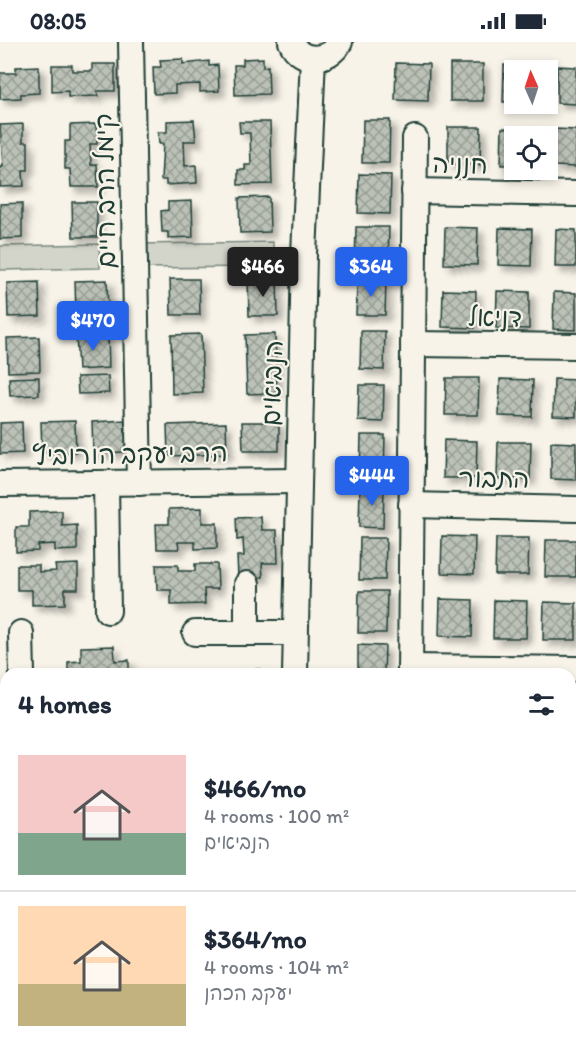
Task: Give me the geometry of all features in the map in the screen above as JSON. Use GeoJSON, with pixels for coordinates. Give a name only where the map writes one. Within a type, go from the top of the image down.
{"type":"FeatureCollection","features":[{"type":"Feature","properties":{"kind":"street","name":"קימל הרב חיים"},"geometry":{"type":"LineString","coordinates":[[131,42],[139,483]]}},
{"type":"Feature","properties":{"kind":"street"},"geometry":{"type":"LineString","coordinates":[[291,42],[299,52],[314,58],[328,55],[340,42]]}},
{"type":"Feature","properties":{"kind":"street","name":"הנביאים"},"geometry":{"type":"LineString","coordinates":[[295,668],[304,254],[314,58]]}},
{"type":"Feature","properties":{"kind":"street"},"geometry":{"type":"LineString","coordinates":[[410,668],[415,138]]}},
{"type":"Feature","properties":{"kind":"street","name":"חנניה"},"geometry":{"type":"LineString","coordinates":[[414,191],[576,194]]}},
{"type":"Feature","properties":{"kind":"street","name":"דניאל"},"geometry":{"type":"LineString","coordinates":[[413,344],[576,346]]}},
{"type":"Feature","properties":{"kind":"street","name":"הרב יעקב הורוביץ"},"geometry":{"type":"LineString","coordinates":[[0,484],[298,481]]}},
{"type":"Feature","properties":{"kind":"street"},"geometry":{"type":"LineString","coordinates":[[106,483],[108,611]]}},
{"type":"Feature","properties":{"kind":"street","name":"התבור"},"geometry":{"type":"LineString","coordinates":[[411,505],[576,508]]}},
{"type":"Feature","properties":{"kind":"street"},"geometry":{"type":"LineString","coordinates":[[247,584],[247,633]]}},
{"type":"Feature","properties":{"kind":"street"},"geometry":{"type":"LineString","coordinates":[[21,633],[22,668]]}},
{"type":"Feature","properties":{"kind":"street"},"geometry":{"type":"LineString","coordinates":[[195,633],[295,633]]}},
{"type":"Feature","properties":{"kind":"shaded area"},"geometry":{"type":"Polygon","coordinates":[[[273,242],[273,267],[135,268],[135,244],[273,242]]]}},
{"type":"Feature","properties":{"kind":"shaded area"},"geometry":{"type":"Polygon","coordinates":[[[99,244],[100,268],[0,270],[0,246],[99,244]]]}},
{"type":"Feature","properties":{"kind":"building"},"geometry":{"type":"Polygon","coordinates":[[[263,58],[263,67],[268,66],[269,94],[235,95],[234,65],[243,65],[243,59],[263,58]]]}},
{"type":"Feature","properties":{"kind":"building"},"geometry":{"type":"Polygon","coordinates":[[[183,59],[183,64],[209,61],[209,66],[218,65],[219,91],[200,92],[200,84],[175,85],[175,93],[154,94],[153,67],[161,67],[160,60],[183,59]]]}},
{"type":"Feature","properties":{"kind":"building"},"geometry":{"type":"Polygon","coordinates":[[[396,63],[429,64],[428,101],[395,100],[396,63]]]}},
{"type":"Feature","properties":{"kind":"building"},"geometry":{"type":"Polygon","coordinates":[[[92,64],[115,64],[115,91],[97,91],[98,96],[68,97],[68,91],[52,92],[52,65],[72,65],[72,71],[92,71],[92,64]]]}},
{"type":"Feature","properties":{"kind":"building"},"geometry":{"type":"Polygon","coordinates":[[[450,64],[483,64],[483,101],[450,101],[450,64]]]}},
{"type":"Feature","properties":{"kind":"building"},"geometry":{"type":"Polygon","coordinates":[[[39,66],[39,93],[21,94],[21,98],[0,99],[0,73],[16,73],[16,67],[39,66]]]}},
{"type":"Feature","properties":{"kind":"building"},"geometry":{"type":"Polygon","coordinates":[[[558,66],[576,67],[576,104],[558,103],[558,66]]]}},
{"type":"Feature","properties":{"kind":"building"},"geometry":{"type":"Polygon","coordinates":[[[194,120],[196,141],[184,141],[185,166],[196,165],[197,183],[166,185],[166,180],[161,180],[163,144],[159,144],[158,132],[167,132],[167,121],[194,120]]]}},
{"type":"Feature","properties":{"kind":"building"},"geometry":{"type":"Polygon","coordinates":[[[363,120],[390,120],[389,163],[362,163],[363,120]]]}},
{"type":"Feature","properties":{"kind":"building"},"geometry":{"type":"Polygon","coordinates":[[[239,122],[270,122],[272,184],[238,185],[238,170],[245,170],[245,165],[251,165],[250,133],[240,133],[239,122]]]}},
{"type":"Feature","properties":{"kind":"building"},"geometry":{"type":"Polygon","coordinates":[[[23,124],[23,142],[28,142],[28,170],[23,170],[24,186],[0,187],[0,167],[3,167],[0,125],[23,124]]]}},
{"type":"Feature","properties":{"kind":"building"},"geometry":{"type":"Polygon","coordinates":[[[96,124],[97,144],[90,144],[91,165],[97,164],[98,187],[71,187],[70,169],[65,169],[65,141],[70,141],[70,125],[96,124]]]}},
{"type":"Feature","properties":{"kind":"building"},"geometry":{"type":"Polygon","coordinates":[[[448,127],[481,127],[480,165],[448,164],[448,127]]]}},
{"type":"Feature","properties":{"kind":"building"},"geometry":{"type":"Polygon","coordinates":[[[502,128],[504,128],[504,165],[501,165],[502,128]]]}},
{"type":"Feature","properties":{"kind":"building"},"geometry":{"type":"Polygon","coordinates":[[[558,129],[576,130],[576,167],[558,166],[558,129]]]}},
{"type":"Feature","properties":{"kind":"building"},"geometry":{"type":"Polygon","coordinates":[[[359,174],[391,175],[390,214],[358,213],[359,174]]]}},
{"type":"Feature","properties":{"kind":"building"},"geometry":{"type":"Polygon","coordinates":[[[269,197],[270,232],[240,233],[239,198],[269,197]]]}},
{"type":"Feature","properties":{"kind":"building"},"geometry":{"type":"Polygon","coordinates":[[[192,201],[193,237],[168,238],[168,232],[162,232],[161,211],[168,210],[168,202],[192,201]]]}},
{"type":"Feature","properties":{"kind":"building"},"geometry":{"type":"Polygon","coordinates":[[[72,202],[97,202],[97,237],[73,237],[72,202]]]}},
{"type":"Feature","properties":{"kind":"building"},"geometry":{"type":"Polygon","coordinates":[[[22,203],[22,238],[0,239],[0,204],[22,203]]]}},
{"type":"Feature","properties":{"kind":"building"},"geometry":{"type":"Polygon","coordinates":[[[356,227],[389,227],[388,267],[355,267],[356,227]]]}},
{"type":"Feature","properties":{"kind":"building"},"geometry":{"type":"Polygon","coordinates":[[[445,227],[478,228],[477,265],[444,264],[445,227]]]}},
{"type":"Feature","properties":{"kind":"building"},"geometry":{"type":"Polygon","coordinates":[[[499,228],[532,229],[531,266],[498,265],[499,228]]]}},
{"type":"Feature","properties":{"kind":"building"},"geometry":{"type":"Polygon","coordinates":[[[556,229],[576,230],[576,267],[555,267],[556,229]]]}},
{"type":"Feature","properties":{"kind":"building"},"geometry":{"type":"Polygon","coordinates":[[[170,279],[199,279],[200,315],[171,315],[170,279]]]}},
{"type":"Feature","properties":{"kind":"building"},"geometry":{"type":"Polygon","coordinates":[[[277,279],[278,316],[249,316],[248,280],[277,279]]]}},
{"type":"Feature","properties":{"kind":"building"},"geometry":{"type":"Polygon","coordinates":[[[107,280],[108,314],[76,315],[75,281],[107,280]]]}},
{"type":"Feature","properties":{"kind":"building"},"geometry":{"type":"Polygon","coordinates":[[[357,281],[386,282],[385,315],[356,315],[357,281]]]}},
{"type":"Feature","properties":{"kind":"building"},"geometry":{"type":"Polygon","coordinates":[[[39,282],[40,316],[8,317],[7,283],[39,282]]]}},
{"type":"Feature","properties":{"kind":"building"},"geometry":{"type":"Polygon","coordinates":[[[443,290],[476,291],[475,328],[442,327],[443,290]]]}},
{"type":"Feature","properties":{"kind":"building"},"geometry":{"type":"Polygon","coordinates":[[[497,291],[529,292],[529,329],[496,328],[497,291]]]}},
{"type":"Feature","properties":{"kind":"building"},"geometry":{"type":"Polygon","coordinates":[[[554,292],[576,293],[576,330],[553,329],[554,292]]]}},
{"type":"Feature","properties":{"kind":"building"},"geometry":{"type":"Polygon","coordinates":[[[361,331],[385,331],[384,370],[360,369],[361,331]]]}},
{"type":"Feature","properties":{"kind":"building"},"geometry":{"type":"Polygon","coordinates":[[[108,334],[109,368],[78,370],[76,335],[108,334]]]}},
{"type":"Feature","properties":{"kind":"building"},"geometry":{"type":"Polygon","coordinates":[[[201,334],[203,393],[172,394],[171,335],[201,334]]]}},
{"type":"Feature","properties":{"kind":"building"},"geometry":{"type":"Polygon","coordinates":[[[275,334],[277,393],[247,394],[245,335],[275,334]]]}},
{"type":"Feature","properties":{"kind":"building"},"geometry":{"type":"Polygon","coordinates":[[[39,337],[40,371],[8,372],[7,338],[39,337]]]}},
{"type":"Feature","properties":{"kind":"building"},"geometry":{"type":"Polygon","coordinates":[[[108,376],[109,393],[78,394],[77,377],[108,376]]]}},
{"type":"Feature","properties":{"kind":"building"},"geometry":{"type":"Polygon","coordinates":[[[39,377],[39,395],[10,396],[9,378],[39,377]]]}},
{"type":"Feature","properties":{"kind":"building"},"geometry":{"type":"Polygon","coordinates":[[[446,378],[479,378],[478,415],[445,415],[446,378]]]}},
{"type":"Feature","properties":{"kind":"building"},"geometry":{"type":"Polygon","coordinates":[[[500,379],[533,380],[532,417],[499,416],[500,379]]]}},
{"type":"Feature","properties":{"kind":"building"},"geometry":{"type":"Polygon","coordinates":[[[554,379],[576,380],[576,417],[553,416],[554,379]]]}},
{"type":"Feature","properties":{"kind":"building"},"geometry":{"type":"Polygon","coordinates":[[[359,385],[384,385],[383,422],[358,421],[359,385]]]}},
{"type":"Feature","properties":{"kind":"building"},"geometry":{"type":"Polygon","coordinates":[[[126,420],[127,452],[93,453],[92,422],[126,420]]]}},
{"type":"Feature","properties":{"kind":"building"},"geometry":{"type":"Polygon","coordinates":[[[75,421],[76,452],[42,453],[41,422],[75,421]]]}},
{"type":"Feature","properties":{"kind":"building"},"geometry":{"type":"Polygon","coordinates":[[[22,422],[23,453],[0,454],[0,423],[22,422]]]}},
{"type":"Feature","properties":{"kind":"building"},"geometry":{"type":"Polygon","coordinates":[[[242,422],[279,422],[279,451],[243,451],[242,422]]]}},
{"type":"Feature","properties":{"kind":"building"},"geometry":{"type":"Polygon","coordinates":[[[226,423],[227,454],[168,456],[167,425],[226,423]]]}},
{"type":"Feature","properties":{"kind":"building"},"geometry":{"type":"Polygon","coordinates":[[[361,435],[385,435],[384,477],[360,477],[361,435]]]}},
{"type":"Feature","properties":{"kind":"building"},"geometry":{"type":"Polygon","coordinates":[[[444,440],[477,441],[476,478],[443,478],[444,440]]]}},
{"type":"Feature","properties":{"kind":"building"},"geometry":{"type":"Polygon","coordinates":[[[498,442],[531,442],[530,479],[497,479],[498,442]]]}},
{"type":"Feature","properties":{"kind":"building"},"geometry":{"type":"Polygon","coordinates":[[[551,442],[576,443],[576,480],[551,479],[551,442]]]}},
{"type":"Feature","properties":{"kind":"building"},"geometry":{"type":"Polygon","coordinates":[[[360,487],[384,488],[383,528],[359,527],[360,487]]]}},
{"type":"Feature","properties":{"kind":"building"},"geometry":{"type":"Polygon","coordinates":[[[202,508],[202,523],[217,523],[217,548],[195,549],[195,542],[178,542],[179,549],[157,549],[156,524],[169,524],[169,509],[202,508]]]}},
{"type":"Feature","properties":{"kind":"building"},"geometry":{"type":"Polygon","coordinates":[[[62,511],[62,526],[77,525],[77,550],[55,551],[55,544],[38,545],[38,551],[16,552],[16,527],[29,527],[29,512],[62,511]]]}},
{"type":"Feature","properties":{"kind":"building"},"geometry":{"type":"Polygon","coordinates":[[[261,517],[262,530],[277,530],[278,563],[262,563],[263,577],[238,578],[237,556],[244,556],[243,539],[237,540],[236,518],[261,517]]]}},
{"type":"Feature","properties":{"kind":"building"},"geometry":{"type":"Polygon","coordinates":[[[442,536],[475,537],[474,574],[441,573],[442,536]]]}},
{"type":"Feature","properties":{"kind":"building"},"geometry":{"type":"Polygon","coordinates":[[[360,538],[386,538],[385,580],[359,580],[360,538]]]}},
{"type":"Feature","properties":{"kind":"building"},"geometry":{"type":"Polygon","coordinates":[[[496,538],[529,538],[528,575],[495,575],[496,538]]]}},
{"type":"Feature","properties":{"kind":"building"},"geometry":{"type":"Polygon","coordinates":[[[546,540],[576,540],[576,577],[545,577],[546,540]]]}},
{"type":"Feature","properties":{"kind":"building"},"geometry":{"type":"Polygon","coordinates":[[[78,564],[78,589],[65,589],[65,604],[32,605],[32,590],[17,590],[17,565],[39,565],[39,572],[56,571],[55,565],[78,564]]]}},
{"type":"Feature","properties":{"kind":"building"},"geometry":{"type":"Polygon","coordinates":[[[195,564],[217,564],[218,589],[204,589],[205,604],[171,605],[171,590],[157,590],[156,565],[178,565],[178,571],[195,571],[195,564]]]}},
{"type":"Feature","properties":{"kind":"building"},"geometry":{"type":"Polygon","coordinates":[[[359,591],[387,591],[386,633],[358,633],[359,591]]]}},
{"type":"Feature","properties":{"kind":"building"},"geometry":{"type":"Polygon","coordinates":[[[440,599],[473,600],[472,637],[439,636],[440,599]]]}},
{"type":"Feature","properties":{"kind":"building"},"geometry":{"type":"Polygon","coordinates":[[[494,600],[527,601],[526,638],[493,638],[494,600]]]}},
{"type":"Feature","properties":{"kind":"building"},"geometry":{"type":"Polygon","coordinates":[[[544,602],[576,603],[576,640],[543,640],[544,602]]]}},
{"type":"Feature","properties":{"kind":"building"},"geometry":{"type":"Polygon","coordinates":[[[358,645],[385,646],[384,668],[358,668],[358,645]]]}},
{"type":"Feature","properties":{"kind":"building"},"geometry":{"type":"Polygon","coordinates":[[[114,646],[115,661],[129,660],[129,668],[68,668],[68,662],[81,661],[81,647],[114,646]]]}}]}
